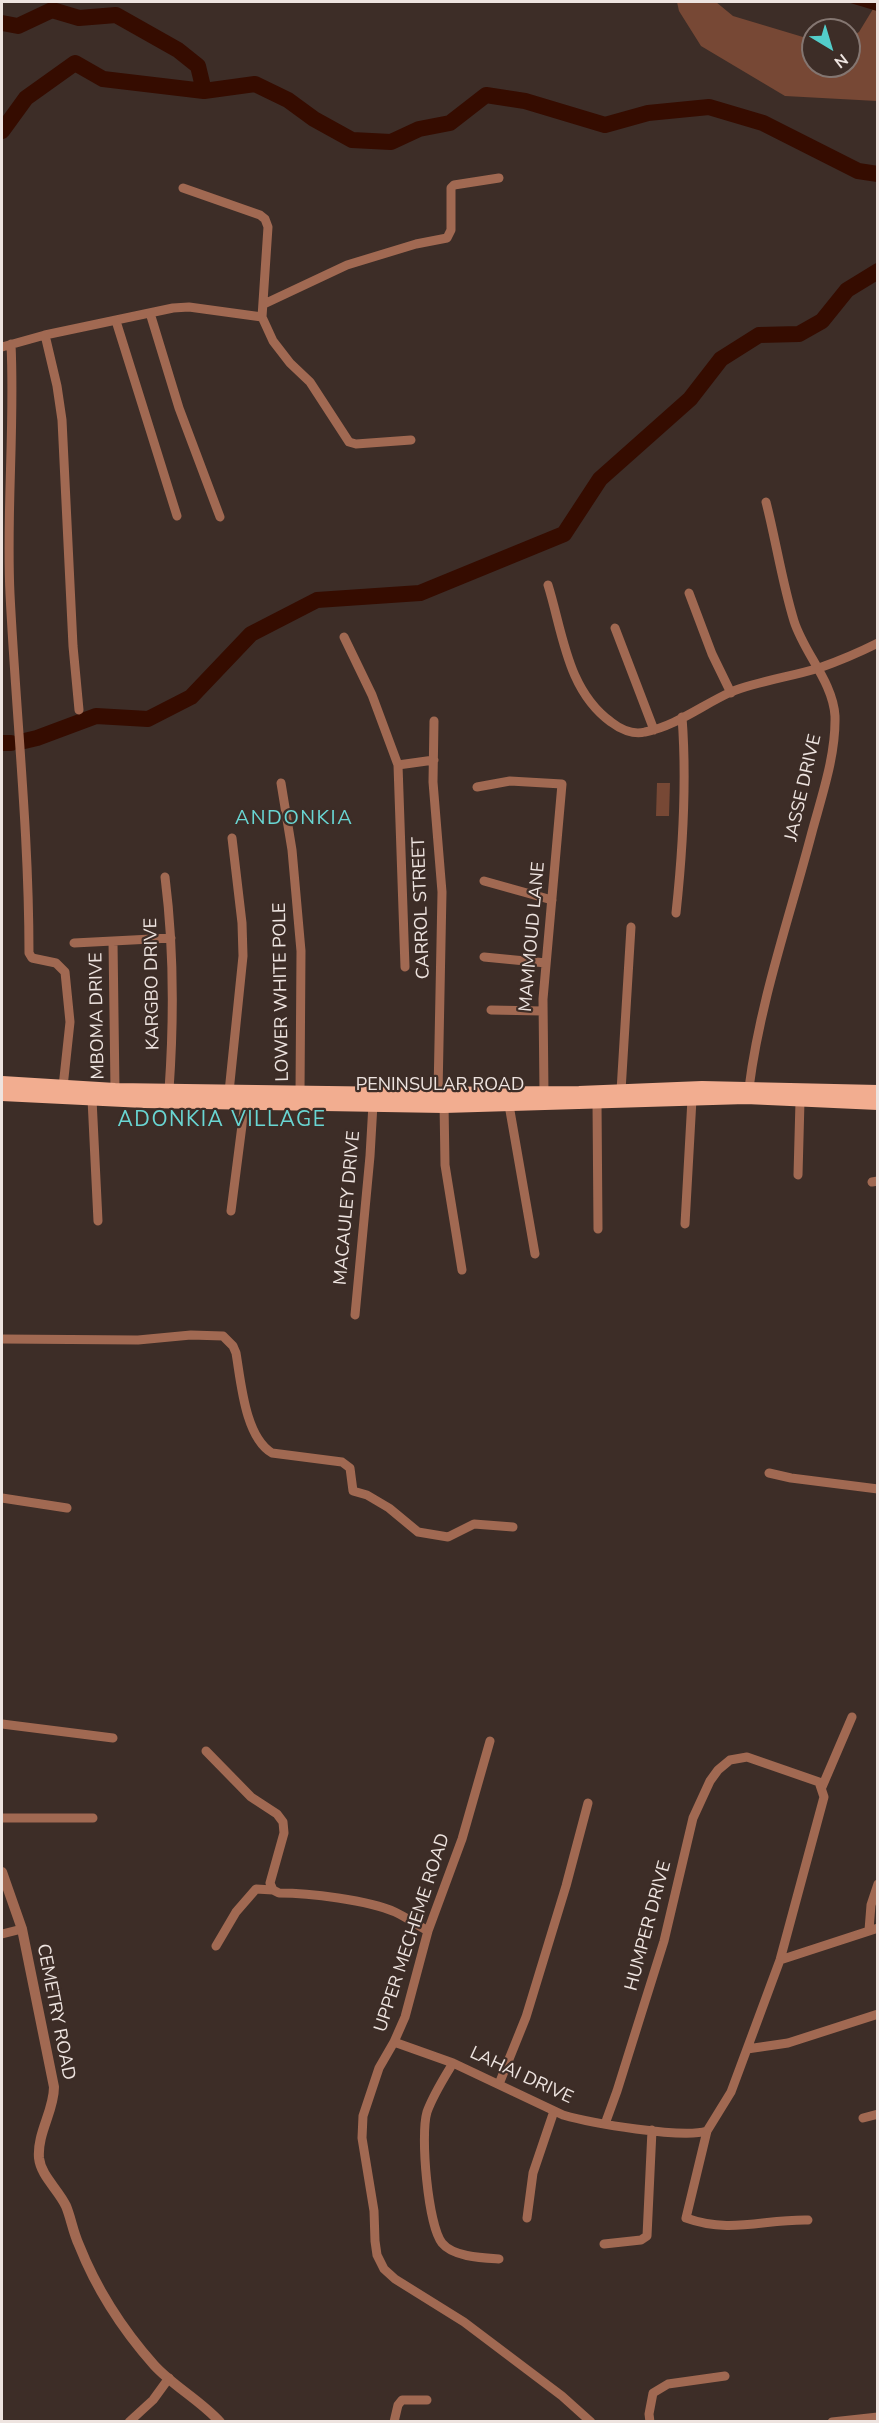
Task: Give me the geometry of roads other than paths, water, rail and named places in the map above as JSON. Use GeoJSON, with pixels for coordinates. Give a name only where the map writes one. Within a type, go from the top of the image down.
{"type":"FeatureCollection","features":[{"type":"Feature","properties":{"kind":"main road","name":"PENINSULAR ROAD"},"geometry":{"type":"LineString","coordinates":[[2,1083],[115,1090],[442,1098],[509,1105],[747,1097],[878,1103]]}},
{"type":"Feature","properties":{"kind":"main road","name":"PENINSULAR ROAD"},"geometry":{"type":"LineString","coordinates":[[2,1094],[92,1099],[373,1104],[442,1098],[621,1091],[749,1088],[878,1092]]}},
{"type":"Feature","properties":{"kind":"street"},"geometry":{"type":"LineString","coordinates":[[264,304],[347,265],[416,244],[447,238],[451,230],[451,188],[454,185],[499,178]]}},
{"type":"Feature","properties":{"kind":"street"},"geometry":{"type":"LineString","coordinates":[[183,188],[260,215],[265,219],[268,227],[262,317],[273,341],[290,363],[310,382],[350,442],[411,440]]}},
{"type":"Feature","properties":{"kind":"street"},"geometry":{"type":"LineString","coordinates":[[63,1087],[70,1022],[65,972],[56,963],[32,958],[29,953],[29,879],[10,592],[9,497],[13,390],[6,346],[45,335],[173,308],[189,307],[262,317]]}},
{"type":"Feature","properties":{"kind":"street"},"geometry":{"type":"LineString","coordinates":[[150,313],[179,408],[220,517]]}},
{"type":"Feature","properties":{"kind":"street"},"geometry":{"type":"LineString","coordinates":[[116,321],[177,516]]}},
{"type":"Feature","properties":{"kind":"street"},"geometry":{"type":"LineString","coordinates":[[45,335],[62,420],[73,646],[79,710]]}},
{"type":"Feature","properties":{"kind":"street","name":"JASSE DRIVE"},"geometry":{"type":"LineString","coordinates":[[749,1088],[761,1024],[825,783],[834,740],[835,716],[832,700],[794,621],[766,502]]}},
{"type":"Feature","properties":{"kind":"street"},"geometry":{"type":"LineString","coordinates":[[548,585],[574,676],[584,694],[597,711],[619,727],[642,733],[654,730],[731,693],[817,669],[878,644]]}},
{"type":"Feature","properties":{"kind":"street"},"geometry":{"type":"LineString","coordinates":[[689,594],[711,654],[731,693]]}},
{"type":"Feature","properties":{"kind":"street"},"geometry":{"type":"LineString","coordinates":[[615,627],[654,730]]}},
{"type":"Feature","properties":{"kind":"street"},"geometry":{"type":"LineString","coordinates":[[344,637],[372,695],[398,765],[405,967]]}},
{"type":"Feature","properties":{"kind":"street"},"geometry":{"type":"LineString","coordinates":[[676,913],[681,871],[684,770],[682,717]]}},
{"type":"Feature","properties":{"kind":"street","name":"CARROL STREET"},"geometry":{"type":"LineString","coordinates":[[434,721],[433,782],[442,892],[442,1098],[447,1182],[462,1270]]}},
{"type":"Feature","properties":{"kind":"street"},"geometry":{"type":"LineString","coordinates":[[398,765],[434,760]]}},
{"type":"Feature","properties":{"kind":"street","name":"MAMMOUD LANE"},"geometry":{"type":"LineString","coordinates":[[477,787],[510,781],[562,784],[542,1011],[544,1094]]}},
{"type":"Feature","properties":{"kind":"street","name":"LOWER WHITE POLE"},"geometry":{"type":"LineString","coordinates":[[281,783],[292,850],[301,951],[300,1093]]}},
{"type":"Feature","properties":{"kind":"street"},"geometry":{"type":"LineString","coordinates":[[229,1092],[243,956],[243,923],[232,838]]}},
{"type":"Feature","properties":{"kind":"street","name":"KARGBO DRIVE"},"geometry":{"type":"LineString","coordinates":[[165,877],[171,939],[172,1040],[169,1090]]}},
{"type":"Feature","properties":{"kind":"street"},"geometry":{"type":"LineString","coordinates":[[484,881],[552,900]]}},
{"type":"Feature","properties":{"kind":"street"},"geometry":{"type":"LineString","coordinates":[[621,1091],[631,927]]}},
{"type":"Feature","properties":{"kind":"street"},"geometry":{"type":"LineString","coordinates":[[74,943],[171,939]]}},
{"type":"Feature","properties":{"kind":"street","name":"MBOMA DRIVE"},"geometry":{"type":"LineString","coordinates":[[113,941],[115,1090]]}},
{"type":"Feature","properties":{"kind":"street"},"geometry":{"type":"LineString","coordinates":[[484,957],[546,963]]}},
{"type":"Feature","properties":{"kind":"street"},"geometry":{"type":"LineString","coordinates":[[491,1010],[542,1011]]}},
{"type":"Feature","properties":{"kind":"street"},"geometry":{"type":"LineString","coordinates":[[92,1099],[98,1221]]}},
{"type":"Feature","properties":{"kind":"street"},"geometry":{"type":"LineString","coordinates":[[686,1224],[692,1099]]}},
{"type":"Feature","properties":{"kind":"street"},"geometry":{"type":"LineString","coordinates":[[798,1175],[800,1101]]}},
{"type":"Feature","properties":{"kind":"street"},"geometry":{"type":"LineString","coordinates":[[231,1211],[245,1102]]}},
{"type":"Feature","properties":{"kind":"street"},"geometry":{"type":"LineString","coordinates":[[597,1102],[598,1229]]}},
{"type":"Feature","properties":{"kind":"street","name":"MACAULEY DRIVE"},"geometry":{"type":"LineString","coordinates":[[355,1315],[373,1104]]}},
{"type":"Feature","properties":{"kind":"street"},"geometry":{"type":"LineString","coordinates":[[509,1105],[535,1254]]}},
{"type":"Feature","properties":{"kind":"street"},"geometry":{"type":"LineString","coordinates":[[2,1339],[138,1340],[191,1335],[223,1336],[233,1346],[248,1419],[266,1449],[272,1453],[342,1462],[350,1468],[353,1474],[353,1491],[367,1495],[389,1508],[418,1532],[448,1537],[474,1524],[513,1527]]}},
{"type":"Feature","properties":{"kind":"street"},"geometry":{"type":"LineString","coordinates":[[769,1473],[878,1489]]}},
{"type":"Feature","properties":{"kind":"street"},"geometry":{"type":"LineString","coordinates":[[2,1498],[67,1508]]}},
{"type":"Feature","properties":{"kind":"street"},"geometry":{"type":"LineString","coordinates":[[808,2220],[721,2227],[686,2218],[707,2131],[731,2092],[780,1960],[824,1797],[822,1787],[852,1717]]}},
{"type":"Feature","properties":{"kind":"street"},"geometry":{"type":"LineString","coordinates":[[2,1724],[112,1738]]}},
{"type":"Feature","properties":{"kind":"street","name":"UPPER MECHEME ROAD"},"geometry":{"type":"LineString","coordinates":[[490,1741],[462,1839],[428,1931],[405,2017],[379,2068],[363,2116],[362,2138],[374,2211],[377,2255],[384,2269],[395,2279],[481,2335],[562,2396],[591,2421]]}},
{"type":"Feature","properties":{"kind":"street"},"geometry":{"type":"LineString","coordinates":[[206,1751],[251,1797],[277,1814],[283,1822],[284,1833],[270,1883],[273,1890]]}},
{"type":"Feature","properties":{"kind":"street","name":"HUMPER DRIVE"},"geometry":{"type":"LineString","coordinates":[[605,2124],[664,1941],[697,1807],[717,1770],[730,1760],[747,1757],[810,1778],[819,1782],[822,1787]]}},
{"type":"Feature","properties":{"kind":"street"},"geometry":{"type":"LineString","coordinates":[[499,2084],[526,2017],[566,1886],[588,1803]]}},
{"type":"Feature","properties":{"kind":"street"},"geometry":{"type":"LineString","coordinates":[[2,1818],[93,1818]]}},
{"type":"Feature","properties":{"kind":"street","name":"CEMETRY ROAD"},"geometry":{"type":"LineString","coordinates":[[2,1872],[22,1929],[54,2087],[54,2099],[42,2136],[39,2156],[41,2166],[66,2206],[90,2272],[109,2303],[153,2363],[220,2421]]}},
{"type":"Feature","properties":{"kind":"street"},"geometry":{"type":"LineString","coordinates":[[780,1960],[874,1929],[871,1905],[878,1884]]}},
{"type":"Feature","properties":{"kind":"street"},"geometry":{"type":"LineString","coordinates":[[216,1946],[236,1912],[256,1889],[326,1896],[378,1907],[394,1912],[428,1931]]}},
{"type":"Feature","properties":{"kind":"street"},"geometry":{"type":"LineString","coordinates":[[2,1934],[22,1929]]}},
{"type":"Feature","properties":{"kind":"street"},"geometry":{"type":"LineString","coordinates":[[747,2049],[788,2043],[878,2014]]}},
{"type":"Feature","properties":{"kind":"street","name":"LAHAI DRIVE"},"geometry":{"type":"LineString","coordinates":[[394,2042],[453,2063],[554,2111],[581,2120],[652,2130],[698,2134],[707,2131]]}},
{"type":"Feature","properties":{"kind":"street"},"geometry":{"type":"LineString","coordinates":[[453,2063],[436,2091],[424,2127],[424,2153],[432,2210],[442,2243],[452,2250],[499,2259]]}},
{"type":"Feature","properties":{"kind":"street"},"geometry":{"type":"LineString","coordinates":[[527,2218],[533,2173],[554,2111]]}},
{"type":"Feature","properties":{"kind":"street"},"geometry":{"type":"LineString","coordinates":[[863,2118],[878,2114]]}},
{"type":"Feature","properties":{"kind":"street"},"geometry":{"type":"LineString","coordinates":[[604,2244],[641,2241],[647,2236],[652,2130]]}},
{"type":"Feature","properties":{"kind":"street"},"geometry":{"type":"LineString","coordinates":[[650,2421],[653,2393],[668,2384],[725,2376]]}},
{"type":"Feature","properties":{"kind":"street"},"geometry":{"type":"LineString","coordinates":[[129,2421],[153,2400],[169,2378]]}},
{"type":"Feature","properties":{"kind":"street"},"geometry":{"type":"LineString","coordinates":[[394,2421],[398,2405],[402,2400],[427,2400]]}},
{"type":"Feature","properties":{"kind":"street"},"geometry":{"type":"LineString","coordinates":[[832,2421],[878,2417]]}},
{"type":"Feature","properties":{"kind":"waterway"},"geometry":{"type":"LineString","coordinates":[[2,23],[18,26],[52,10],[79,18],[116,15],[178,50],[198,66],[204,91]]}},
{"type":"Feature","properties":{"kind":"waterway"},"geometry":{"type":"LineString","coordinates":[[2,131],[26,98],[75,63],[103,79],[204,91],[255,84],[288,100],[314,119],[352,140],[391,142],[419,129],[450,123],[486,95],[525,101],[605,125],[648,113],[709,107],[763,123],[858,171],[878,174]]}},
{"type":"Feature","properties":{"kind":"waterway"},"geometry":{"type":"LineString","coordinates":[[20,742],[96,716],[148,719],[191,697],[251,634],[317,600],[420,593],[564,534],[600,479],[690,399],[721,359],[759,335],[799,334],[822,321],[847,290],[878,271]]}},
{"type":"Feature","properties":{"kind":"waterway"},"geometry":{"type":"LineString","coordinates":[[2,743],[11,743]]}},
{"type":"Feature","properties":{"kind":"district","name":"ANDONKIA"},"geometry":{"type":"Point","coordinates":[294,819]}},
{"type":"Feature","properties":{"kind":"district","name":"ADONKIA VILLAGE"},"geometry":{"type":"Point","coordinates":[222,1121]}}]}
